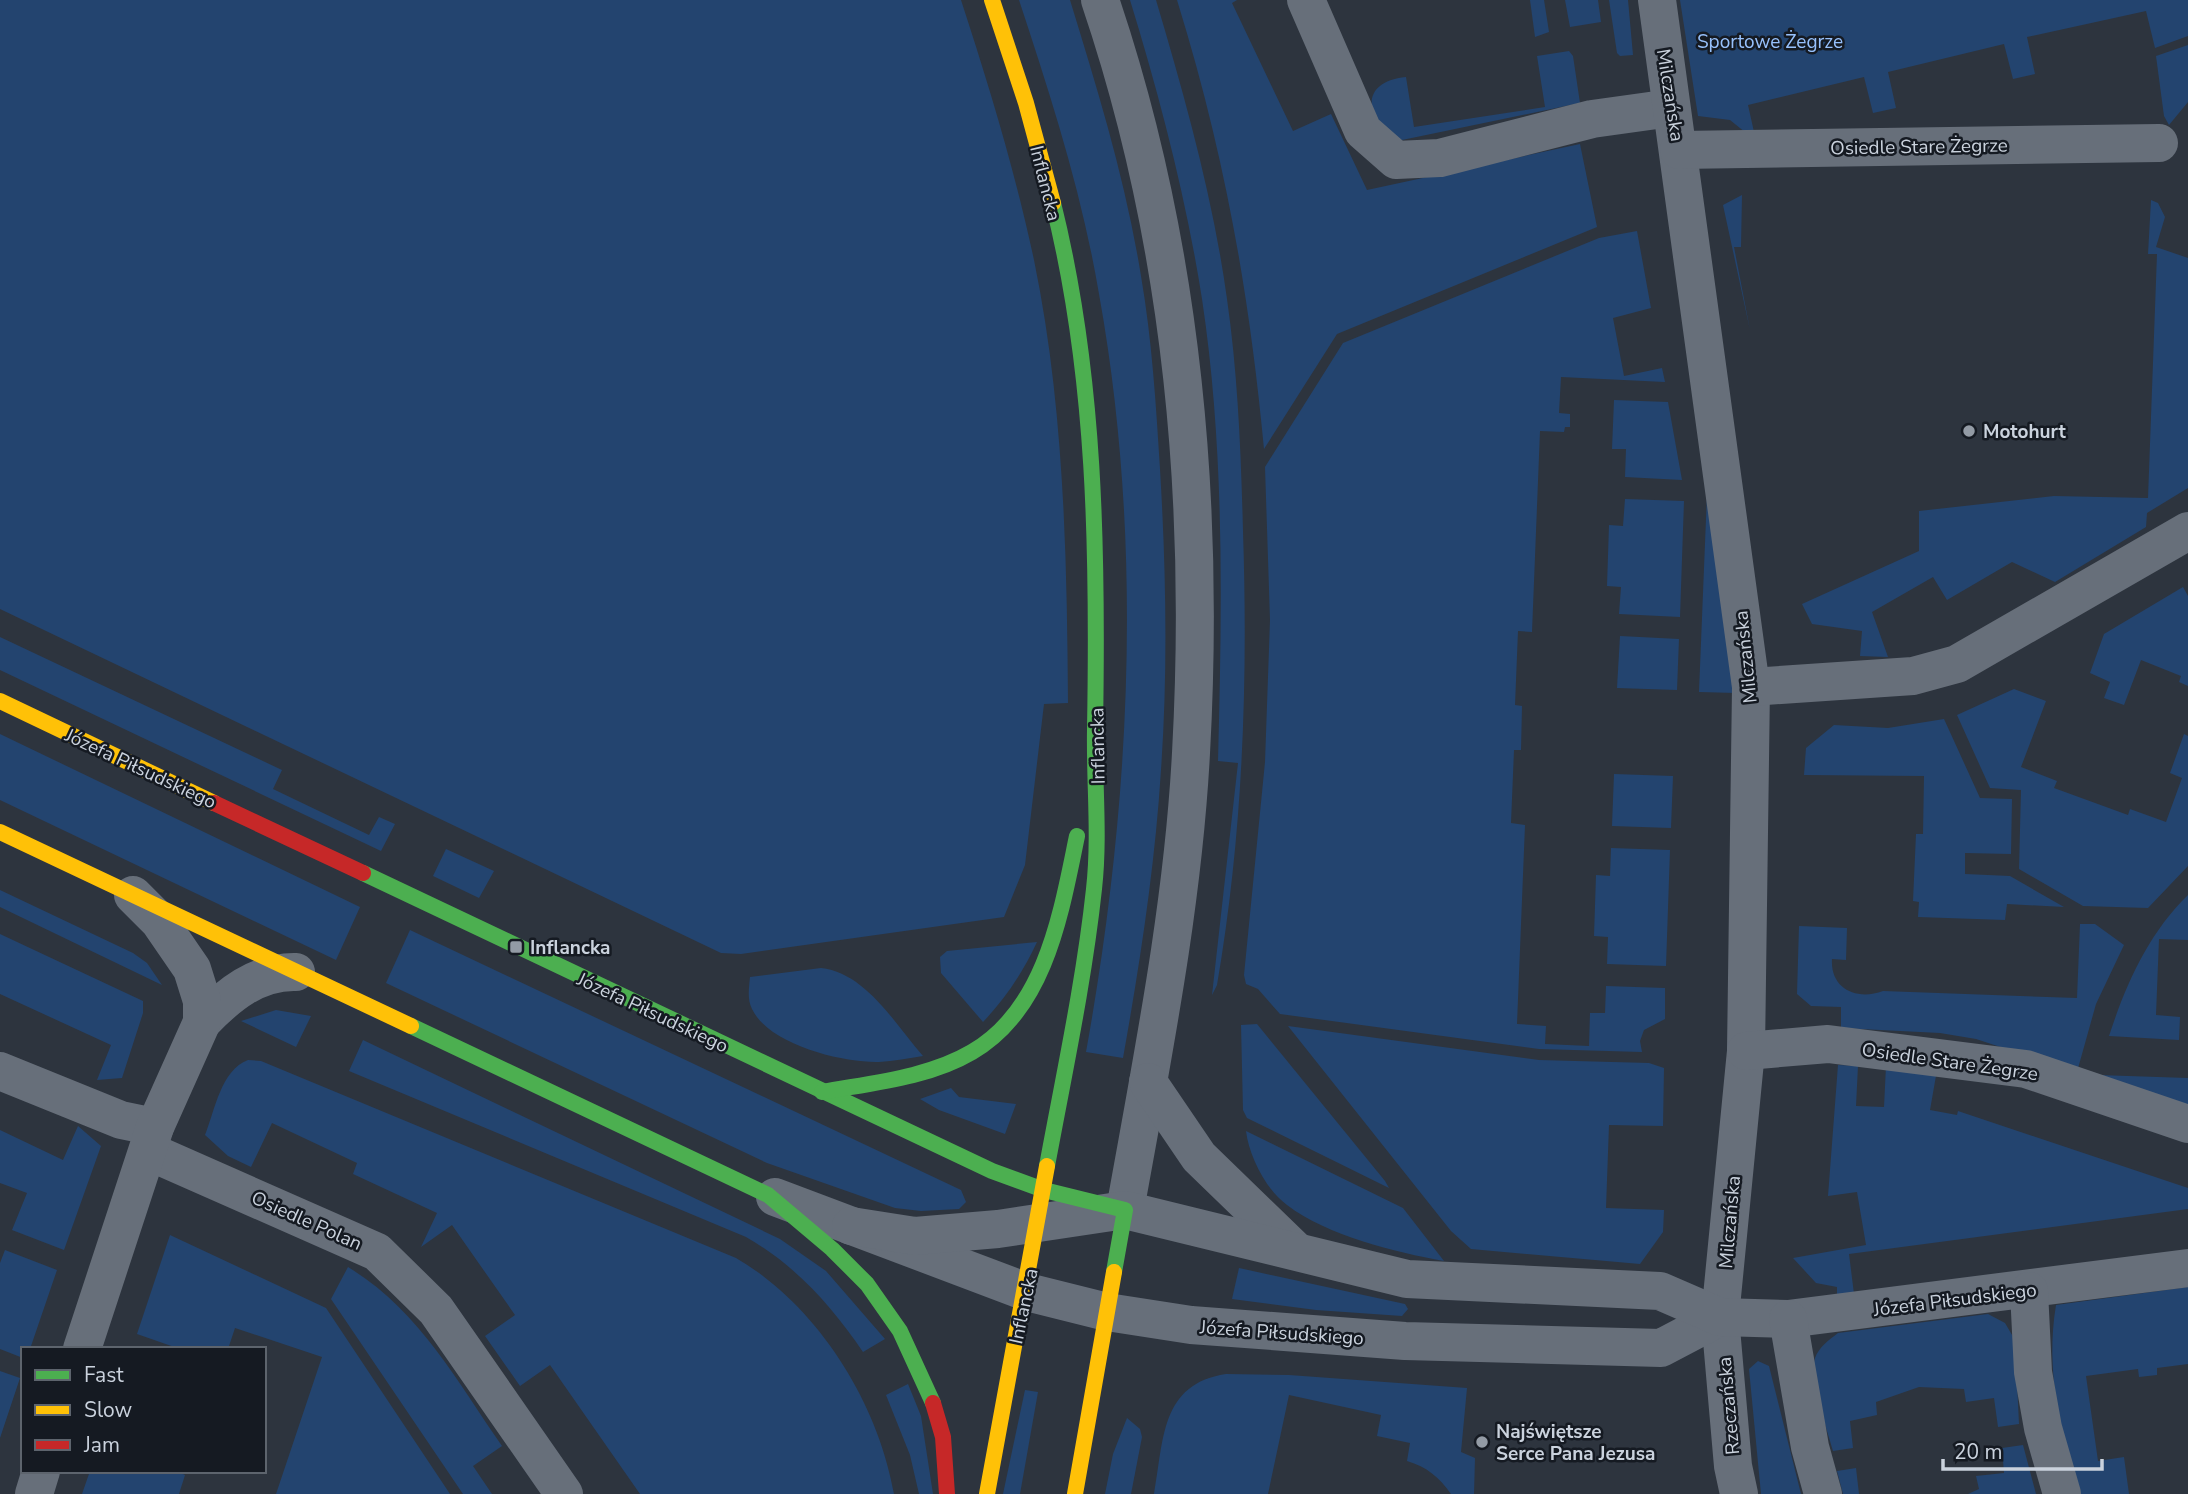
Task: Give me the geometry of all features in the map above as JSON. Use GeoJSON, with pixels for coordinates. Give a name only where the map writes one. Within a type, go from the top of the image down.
{"type":"FeatureCollection","features":[{"type":"Feature","properties":{"kind":"street","name":"Inflancka"},"geometry":{"type":"LineString","coordinates":[[987,1494],[1027,1292],[1087,943],[1099,825],[1095,747],[1098,668],[1092,489],[1069,278],[1045,174],[1014,63],[992,0]]}},
{"type":"Feature","properties":{"kind":"street"},"geometry":{"type":"LineString","coordinates":[[1075,1494],[1148,1082],[1179,880],[1191,754],[1192,513],[1182,364],[1161,224],[1140,129],[1100,0]]}},
{"type":"Feature","properties":{"kind":"street"},"geometry":{"type":"LineString","coordinates":[[1306,0],[1363,131],[1396,160],[1440,158],[1592,119],[1671,108]]}},
{"type":"Feature","properties":{"kind":"street","name":"Milczańska"},"geometry":{"type":"LineString","coordinates":[[1657,0],[1751,687],[1746,1051],[1720,1318]]}},
{"type":"Feature","properties":{"kind":"street","name":"Osiedle Stare Żegrze"},"geometry":{"type":"LineString","coordinates":[[1679,150],[2160,143]]}},
{"type":"Feature","properties":{"kind":"street"},"geometry":{"type":"LineString","coordinates":[[1751,687],[1913,676],[1957,664],[2188,531]]}},
{"type":"Feature","properties":{"kind":"street","name":"Józefa Piłsudskiego"},"geometry":{"type":"LineString","coordinates":[[0,701],[992,1171],[1041,1207]]}},
{"type":"Feature","properties":{"kind":"street"},"geometry":{"type":"LineString","coordinates":[[822,1092],[912,1074],[974,1051],[1012,1019],[1044,966],[1060,913],[1095,747]]}},
{"type":"Feature","properties":{"kind":"street","name":"Józefa Piłsudskiego"},"geometry":{"type":"LineString","coordinates":[[0,832],[768,1195],[1027,1292],[1107,1312],[1191,1325],[1405,1341],[1661,1348],[1720,1318]]}},
{"type":"Feature","properties":{"kind":"street"},"geometry":{"type":"LineString","coordinates":[[83,1347],[152,1139],[202,1022],[202,1001],[192,969],[159,921],[132,895]]}},
{"type":"Feature","properties":{"kind":"street"},"geometry":{"type":"LineString","coordinates":[[202,1022],[243,987],[267,975],[296,972]]}},
{"type":"Feature","properties":{"kind":"street","name":"Osiedle Stare Żegrze"},"geometry":{"type":"LineString","coordinates":[[1746,1051],[1828,1044],[2026,1069],[2188,1124]]}},
{"type":"Feature","properties":{"kind":"street","name":"Osiedle Polan"},"geometry":{"type":"LineString","coordinates":[[0,1071],[121,1120],[152,1139],[377,1252],[436,1310],[564,1494]]}},
{"type":"Feature","properties":{"kind":"street"},"geometry":{"type":"LineString","coordinates":[[1148,1082],[1199,1157],[1298,1253]]}},
{"type":"Feature","properties":{"kind":"street"},"geometry":{"type":"LineString","coordinates":[[768,1195],[865,1282],[911,1349],[931,1392],[948,1470],[947,1494]]}},
{"type":"Feature","properties":{"kind":"street","name":"Józefa Piłsudskiego"},"geometry":{"type":"LineString","coordinates":[[851,1226],[915,1236],[1041,1207],[1125,1210],[1406,1279],[1660,1291],[1720,1318],[1788,1320],[2029,1291],[2188,1268]]}},
{"type":"Feature","properties":{"kind":"street"},"geometry":{"type":"LineString","coordinates":[[2029,1291],[2033,1372],[2043,1428],[2062,1494]]}},
{"type":"Feature","properties":{"kind":"street","name":"Rzeczańska"},"geometry":{"type":"LineString","coordinates":[[1720,1318],[1733,1466],[1739,1494]]}},
{"type":"Feature","properties":{"kind":"street"},"geometry":{"type":"LineString","coordinates":[[1788,1320],[1810,1447],[1823,1494]]}},
{"type":"Feature","properties":{"kind":"street"},"geometry":{"type":"LineString","coordinates":[[34,1494],[40,1473]]}},
{"type":"Feature","properties":{"kind":"green space"},"geometry":{"type":"Polygon","coordinates":[[[0,0],[961,0],[1001,129],[1034,260],[1052,370],[1065,536],[1068,703],[1044,704],[1025,865],[1004,917],[741,954],[721,953],[0,609],[0,0]]]}},
{"type":"Feature","properties":{"kind":"green space"},"geometry":{"type":"Polygon","coordinates":[[[1019,0],[1070,0],[1128,206],[1151,348],[1164,544],[1163,732],[1151,878],[1123,1058],[1086,1052],[1113,864],[1122,769],[1126,673],[1127,578],[1113,388],[1084,219],[1054,109],[1019,0]]]}},
{"type":"Feature","properties":{"kind":"green space"},"geometry":{"type":"Polygon","coordinates":[[[1130,0],[1156,0],[1177,74],[1214,223],[1231,328],[1236,386],[1245,645],[1242,758],[1226,928],[1217,985],[1212,995],[1238,763],[1218,761],[1221,588],[1215,414],[1202,299],[1188,223],[1162,111],[1130,0]]]}},
{"type":"Feature","properties":{"kind":"green space"},"geometry":{"type":"Polygon","coordinates":[[[1177,0],[1237,0],[1232,3],[1293,131],[1331,114],[1367,190],[1580,144],[1597,227],[1337,334],[1264,449],[1251,333],[1232,222],[1208,112],[1177,0]]]}},
{"type":"Feature","properties":{"kind":"green space"},"geometry":{"type":"Polygon","coordinates":[[[1530,0],[1544,0],[1549,32],[1535,37],[1530,0]]]}},
{"type":"Feature","properties":{"kind":"green space"},"geometry":{"type":"Polygon","coordinates":[[[1565,0],[1598,0],[1601,22],[1570,27],[1565,0]]]}},
{"type":"Feature","properties":{"kind":"green space"},"geometry":{"type":"Polygon","coordinates":[[[1609,0],[1628,0],[1633,55],[1620,56],[1617,53],[1609,0]]]}},
{"type":"Feature","properties":{"kind":"green space","name":"Sportowe Żegrze"},"geometry":{"type":"Polygon","coordinates":[[[1680,0],[2188,0],[2188,36],[2155,48],[2146,11],[2027,37],[2035,74],[2013,79],[2004,44],[1888,72],[1896,108],[1873,113],[1864,77],[1748,105],[1756,141],[1730,120],[1698,116],[1680,0]]]}},
{"type":"Feature","properties":{"kind":"green space"},"geometry":{"type":"Polygon","coordinates":[[[2188,45],[2188,102],[2169,125],[2164,116],[2156,56],[2188,45]]]}},
{"type":"Feature","properties":{"kind":"green space"},"geometry":{"type":"Polygon","coordinates":[[[1569,51],[1573,56],[1580,103],[1402,140],[1381,125],[1374,115],[1373,95],[1379,87],[1406,77],[1414,127],[1545,107],[1537,56],[1569,51]]]}},
{"type":"Feature","properties":{"kind":"green space"},"geometry":{"type":"Polygon","coordinates":[[[1742,195],[1741,247],[1734,247],[1750,330],[1723,205],[1742,195]]]}},
{"type":"Feature","properties":{"kind":"green space"},"geometry":{"type":"Polygon","coordinates":[[[2151,200],[2158,203],[2165,217],[2156,247],[2188,258],[2188,488],[2147,513],[2146,527],[2055,582],[2012,562],[1947,600],[1933,577],[1872,612],[1888,657],[1860,656],[1862,631],[1812,624],[1802,604],[1919,551],[1919,511],[2054,496],[2148,498],[2157,254],[2148,254],[2151,200]]]}},
{"type":"Feature","properties":{"kind":"green space"},"geometry":{"type":"Polygon","coordinates":[[[1637,231],[1651,308],[1613,318],[1624,376],[1662,368],[1665,382],[1561,377],[1559,413],[1570,414],[1570,427],[1565,427],[1564,432],[1540,431],[1532,632],[1518,631],[1515,705],[1522,706],[1521,750],[1514,750],[1511,823],[1525,825],[1517,1024],[1546,1026],[1545,1044],[1589,1046],[1590,1013],[1605,1013],[1606,986],[1665,988],[1665,1019],[1644,1030],[1640,1041],[1642,1052],[1539,1049],[1280,1014],[1258,989],[1246,984],[1244,975],[1265,762],[1270,620],[1265,467],[1343,343],[1599,238],[1637,231]]]}},
{"type":"Feature","properties":{"kind":"green space"},"geometry":{"type":"Polygon","coordinates":[[[1614,400],[1668,402],[1682,480],[1625,477],[1626,449],[1612,449],[1614,400]]]}},
{"type":"Feature","properties":{"kind":"green space"},"geometry":{"type":"Polygon","coordinates":[[[1707,494],[1736,693],[1699,692],[1707,494]]]}},
{"type":"Feature","properties":{"kind":"green space"},"geometry":{"type":"Polygon","coordinates":[[[1625,499],[1684,501],[1680,617],[1619,614],[1621,587],[1607,586],[1609,525],[1623,526],[1625,499]]]}},
{"type":"Feature","properties":{"kind":"green space"},"geometry":{"type":"Polygon","coordinates":[[[2183,587],[2188,596],[2188,686],[2179,682],[2181,676],[2141,660],[2124,705],[2104,698],[2110,682],[2090,673],[2104,634],[2183,587]]]}},
{"type":"Feature","properties":{"kind":"green space"},"geometry":{"type":"Polygon","coordinates":[[[1620,636],[1679,639],[1677,690],[1617,688],[1620,636]]]}},
{"type":"Feature","properties":{"kind":"green space"},"geometry":{"type":"Polygon","coordinates":[[[0,637],[282,770],[273,789],[369,835],[379,817],[395,824],[381,851],[0,670],[0,637]]]}},
{"type":"Feature","properties":{"kind":"green space"},"geometry":{"type":"Polygon","coordinates":[[[2014,689],[2046,701],[2021,767],[2057,781],[2054,788],[2128,815],[2130,809],[2166,822],[2182,778],[2170,773],[2184,734],[2188,736],[2188,866],[2148,908],[2083,906],[2019,869],[2021,790],[1990,788],[1957,715],[2014,689]]]}},
{"type":"Feature","properties":{"kind":"green space"},"geometry":{"type":"Polygon","coordinates":[[[1944,719],[1980,798],[2012,799],[2011,854],[1965,853],[1965,874],[2010,876],[2064,907],[2007,904],[2005,920],[1918,917],[1919,902],[1913,901],[1916,834],[1923,834],[1924,776],[1804,775],[1806,748],[1834,725],[1888,728],[1944,719]]]}},
{"type":"Feature","properties":{"kind":"green space"},"geometry":{"type":"Polygon","coordinates":[[[0,734],[360,907],[336,960],[0,800],[0,734]]]}},
{"type":"Feature","properties":{"kind":"green space"},"geometry":{"type":"Polygon","coordinates":[[[1614,774],[1673,776],[1671,828],[1612,826],[1614,774]]]}},
{"type":"Feature","properties":{"kind":"green space"},"geometry":{"type":"Polygon","coordinates":[[[1611,848],[1670,850],[1666,966],[1607,964],[1608,937],[1594,936],[1596,875],[1610,876],[1611,848]]]}},
{"type":"Feature","properties":{"kind":"green space"},"geometry":{"type":"Polygon","coordinates":[[[446,849],[494,871],[479,898],[433,876],[446,849]]]}},
{"type":"Feature","properties":{"kind":"green space"},"geometry":{"type":"Polygon","coordinates":[[[0,890],[133,953],[147,963],[162,985],[0,907],[0,890]]]}},
{"type":"Feature","properties":{"kind":"green space"},"geometry":{"type":"Polygon","coordinates":[[[2188,895],[2188,940],[2159,939],[2156,1015],[2180,1017],[2179,1040],[2109,1036],[2131,979],[2150,943],[2188,895]]]}},
{"type":"Feature","properties":{"kind":"green space"},"geometry":{"type":"Polygon","coordinates":[[[2080,924],[2095,924],[2124,945],[2096,1004],[2077,1072],[1976,1039],[1940,1033],[1841,1028],[1841,1007],[1811,1006],[1797,994],[1799,926],[1847,928],[1846,960],[1832,959],[1833,969],[1840,985],[1855,993],[1873,994],[1883,991],[2077,998],[2080,924]]]}},
{"type":"Feature","properties":{"kind":"green space"},"geometry":{"type":"Polygon","coordinates":[[[410,930],[961,1190],[966,1202],[959,1209],[921,1211],[895,1208],[767,1163],[386,983],[410,930]]]}},
{"type":"Feature","properties":{"kind":"green space"},"geometry":{"type":"Polygon","coordinates":[[[0,934],[143,1001],[143,1013],[122,1078],[97,1080],[111,1045],[0,994],[0,934]]]}},
{"type":"Feature","properties":{"kind":"green space"},"geometry":{"type":"Polygon","coordinates":[[[1037,942],[1013,984],[983,1022],[941,973],[940,957],[947,951],[1037,942]]]}},
{"type":"Feature","properties":{"kind":"green space"},"geometry":{"type":"Polygon","coordinates":[[[821,968],[852,979],[866,990],[923,1056],[879,1062],[846,1059],[790,1042],[761,1022],[749,1001],[750,977],[821,968]]]}},
{"type":"Feature","properties":{"kind":"green space"},"geometry":{"type":"Polygon","coordinates":[[[276,1010],[311,1016],[296,1047],[241,1021],[276,1010]]]}},
{"type":"Feature","properties":{"kind":"green space"},"geometry":{"type":"Polygon","coordinates":[[[1257,1024],[1389,1188],[1247,1118],[1243,1110],[1241,1025],[1257,1024]]]}},
{"type":"Feature","properties":{"kind":"green space"},"geometry":{"type":"Polygon","coordinates":[[[1288,1026],[1539,1060],[1649,1063],[1664,1068],[1663,1126],[1609,1125],[1606,1208],[1664,1210],[1663,1232],[1640,1264],[1471,1249],[1451,1231],[1288,1026]]]}},
{"type":"Feature","properties":{"kind":"green space"},"geometry":{"type":"Polygon","coordinates":[[[363,1040],[780,1239],[826,1271],[885,1339],[863,1352],[811,1287],[780,1260],[746,1237],[349,1071],[363,1040]]]}},
{"type":"Feature","properties":{"kind":"green space"},"geometry":{"type":"Polygon","coordinates":[[[248,1060],[261,1061],[736,1258],[793,1302],[839,1359],[874,1425],[894,1494],[640,1494],[550,1365],[520,1386],[485,1336],[515,1315],[452,1225],[421,1247],[437,1213],[353,1174],[357,1163],[272,1123],[251,1167],[228,1156],[205,1135],[225,1082],[231,1072],[248,1060]]]}},
{"type":"Feature","properties":{"kind":"green space"},"geometry":{"type":"Polygon","coordinates":[[[1838,1065],[1858,1066],[1856,1106],[1884,1107],[1886,1066],[1937,1070],[1930,1110],[1957,1115],[1958,1111],[2188,1188],[2188,1209],[1849,1254],[1854,1294],[1837,1296],[1837,1287],[1816,1283],[1793,1258],[1866,1245],[1857,1192],[1828,1196],[1838,1065]]]}},
{"type":"Feature","properties":{"kind":"green space"},"geometry":{"type":"Polygon","coordinates":[[[2098,1075],[2188,1078],[2188,1111],[2098,1075]]]}},
{"type":"Feature","properties":{"kind":"green space"},"geometry":{"type":"Polygon","coordinates":[[[951,1088],[959,1097],[1016,1104],[1005,1134],[939,1110],[920,1099],[951,1088]]]}},
{"type":"Feature","properties":{"kind":"green space"},"geometry":{"type":"Polygon","coordinates":[[[78,1126],[101,1146],[64,1250],[12,1230],[27,1193],[0,1183],[0,1130],[63,1160],[78,1126]]]}},
{"type":"Feature","properties":{"kind":"green space"},"geometry":{"type":"Polygon","coordinates":[[[1246,1131],[1403,1208],[1444,1261],[1405,1253],[1342,1234],[1322,1226],[1287,1205],[1266,1182],[1255,1161],[1246,1131]]]}},
{"type":"Feature","properties":{"kind":"green space"},"geometry":{"type":"Polygon","coordinates":[[[170,1235],[326,1308],[450,1494],[276,1494],[322,1357],[235,1328],[229,1347],[174,1347],[137,1334],[170,1235]]]}},
{"type":"Feature","properties":{"kind":"green space"},"geometry":{"type":"Polygon","coordinates":[[[5,1250],[57,1270],[31,1347],[21,1347],[21,1357],[0,1349],[0,1263],[5,1250]]]}},
{"type":"Feature","properties":{"kind":"green space"},"geometry":{"type":"Polygon","coordinates":[[[348,1267],[373,1284],[416,1325],[452,1372],[502,1446],[473,1466],[492,1494],[463,1494],[331,1299],[348,1267]]]}},
{"type":"Feature","properties":{"kind":"green space"},"geometry":{"type":"Polygon","coordinates":[[[1239,1268],[1405,1304],[1408,1309],[1402,1316],[1316,1310],[1232,1299],[1239,1268]]]}},
{"type":"Feature","properties":{"kind":"green space"},"geometry":{"type":"Polygon","coordinates":[[[2188,1287],[2188,1364],[2157,1368],[2157,1375],[2139,1377],[2138,1369],[2086,1376],[2098,1461],[2124,1457],[2129,1494],[2076,1494],[2056,1400],[2052,1353],[2056,1305],[2188,1287]]]}},
{"type":"Feature","properties":{"kind":"green space"},"geometry":{"type":"Polygon","coordinates":[[[1988,1314],[2005,1323],[2015,1340],[2019,1424],[1998,1427],[1994,1398],[1966,1402],[1964,1389],[1919,1387],[1876,1402],[1877,1415],[1850,1421],[1853,1448],[1833,1451],[1814,1378],[1815,1358],[1828,1341],[1838,1333],[1988,1314]]]}},
{"type":"Feature","properties":{"kind":"green space"},"geometry":{"type":"Polygon","coordinates":[[[1758,1361],[1769,1366],[1801,1494],[1761,1494],[1749,1369],[1758,1361]]]}},
{"type":"Feature","properties":{"kind":"green space"},"geometry":{"type":"Polygon","coordinates":[[[0,1371],[20,1378],[0,1438],[0,1371]]]}},
{"type":"Feature","properties":{"kind":"green space"},"geometry":{"type":"Polygon","coordinates":[[[1226,1374],[1289,1375],[1467,1388],[1461,1452],[1475,1458],[1474,1494],[1451,1494],[1432,1473],[1407,1461],[1410,1443],[1377,1436],[1381,1415],[1289,1395],[1268,1494],[1154,1494],[1164,1435],[1177,1402],[1188,1389],[1204,1380],[1226,1374]]]}},
{"type":"Feature","properties":{"kind":"green space"},"geometry":{"type":"Polygon","coordinates":[[[908,1384],[921,1416],[933,1494],[919,1494],[910,1455],[886,1395],[908,1384]]]}},
{"type":"Feature","properties":{"kind":"green space"},"geometry":{"type":"Polygon","coordinates":[[[1025,1390],[1038,1392],[1020,1494],[1003,1494],[1025,1390]]]}},
{"type":"Feature","properties":{"kind":"green space"},"geometry":{"type":"Polygon","coordinates":[[[1127,1418],[1140,1429],[1142,1437],[1131,1494],[1105,1494],[1113,1454],[1127,1418]]]}},
{"type":"Feature","properties":{"kind":"green space"},"geometry":{"type":"Polygon","coordinates":[[[2023,1445],[2036,1494],[1968,1494],[1979,1489],[1976,1476],[2004,1473],[2002,1448],[2023,1445]]]}},
{"type":"Feature","properties":{"kind":"green space"},"geometry":{"type":"Polygon","coordinates":[[[1856,1468],[1859,1494],[1843,1494],[1837,1471],[1856,1468]]]}},
{"type":"Feature","properties":{"kind":"green space"},"geometry":{"type":"Polygon","coordinates":[[[89,1473],[185,1475],[179,1494],[82,1494],[89,1473]]]}},
{"type":"Feature","properties":{"kind":"traffic: fast"},"geometry":{"type":"LineString","coordinates":[[1047,1166],[1085,959],[1096,869],[1097,829],[1096,598],[1091,465],[1078,333],[1053,203]]}},
{"type":"Feature","properties":{"kind":"traffic: fast"},"geometry":{"type":"LineString","coordinates":[[822,1092],[937,1068],[972,1052],[997,1034],[1017,1011],[1034,985],[1046,957],[1064,896],[1077,836]]}},
{"type":"Feature","properties":{"kind":"traffic: fast"},"geometry":{"type":"LineString","coordinates":[[363,873],[992,1171],[1044,1190],[1125,1210],[1114,1272]]}},
{"type":"Feature","properties":{"kind":"traffic: fast"},"geometry":{"type":"LineString","coordinates":[[411,1026],[768,1195],[832,1249],[867,1284],[900,1331],[933,1403]]}},
{"type":"Feature","properties":{"kind":"traffic: slow"},"geometry":{"type":"LineString","coordinates":[[992,0],[1026,103],[1053,203]]}},
{"type":"Feature","properties":{"kind":"traffic: slow"},"geometry":{"type":"LineString","coordinates":[[0,701],[214,803]]}},
{"type":"Feature","properties":{"kind":"traffic: slow"},"geometry":{"type":"LineString","coordinates":[[0,832],[411,1026]]}},
{"type":"Feature","properties":{"kind":"traffic: slow"},"geometry":{"type":"LineString","coordinates":[[987,1494],[1047,1166]]}},
{"type":"Feature","properties":{"kind":"traffic: slow"},"geometry":{"type":"LineString","coordinates":[[1075,1494],[1114,1272]]}},
{"type":"Feature","properties":{"kind":"traffic: jam"},"geometry":{"type":"LineString","coordinates":[[214,803],[363,873]]}},
{"type":"Feature","properties":{"kind":"traffic: jam"},"geometry":{"type":"LineString","coordinates":[[933,1403],[943,1437],[947,1494]]}},
{"type":"Feature","properties":{"kind":"place","name":"Motohurt"},"geometry":{"type":"Point","coordinates":[1969,431]}},
{"type":"Feature","properties":{"kind":"place","name":"Inflancka"},"geometry":{"type":"Point","coordinates":[516,947]}},
{"type":"Feature","properties":{"kind":"place","name":"Najświętsze Serce Pana Jezusa"},"geometry":{"type":"Point","coordinates":[1482,1442]}}]}
